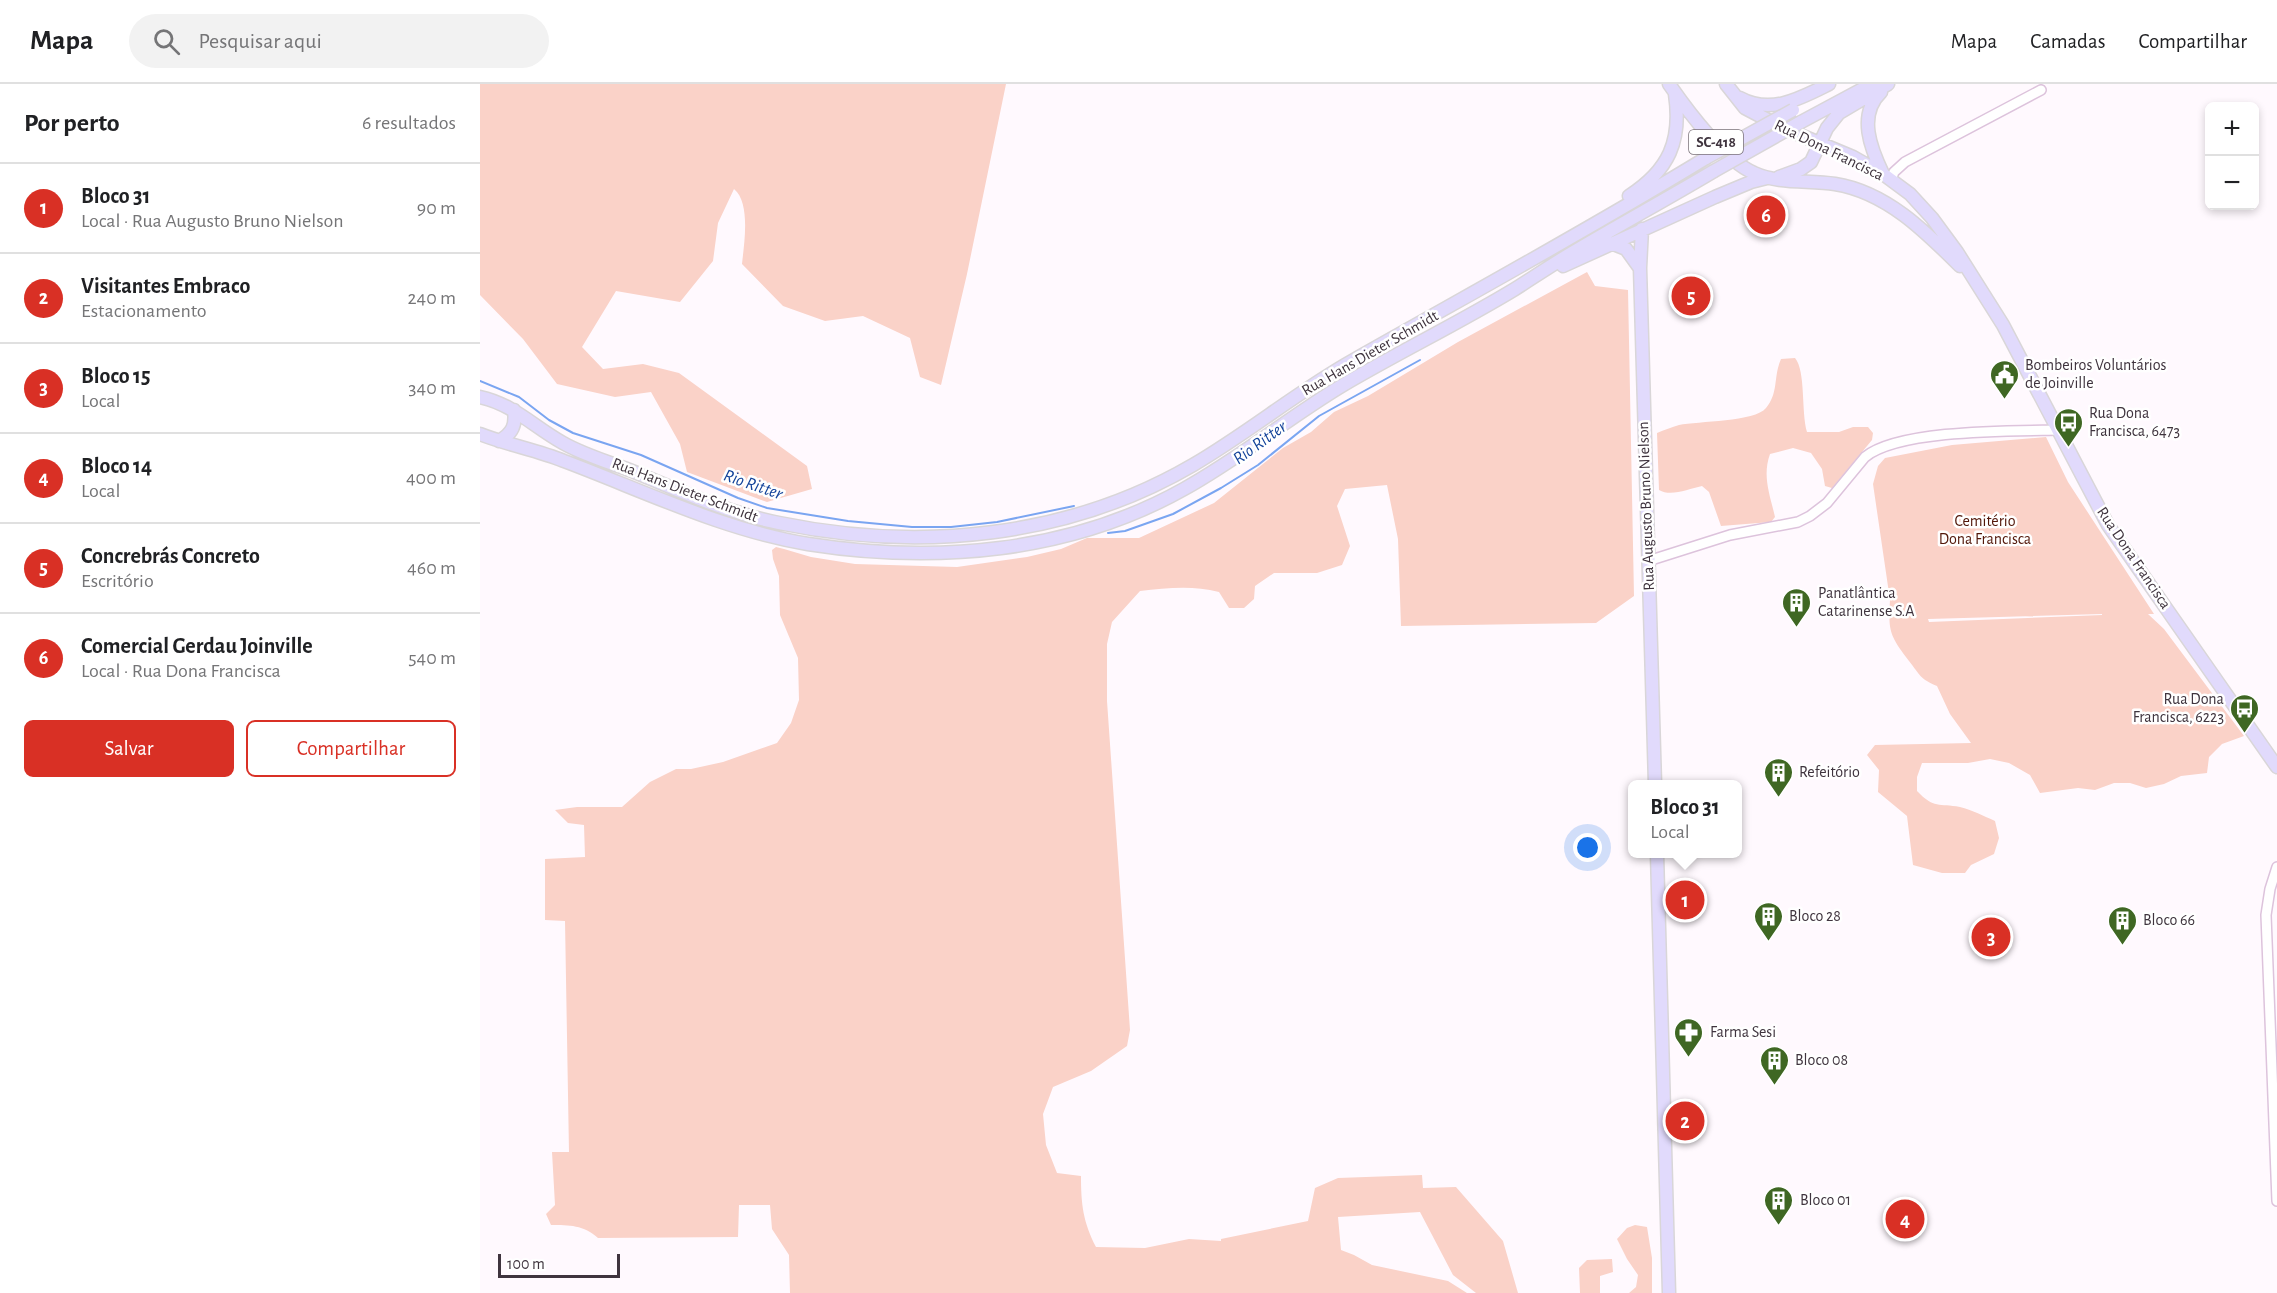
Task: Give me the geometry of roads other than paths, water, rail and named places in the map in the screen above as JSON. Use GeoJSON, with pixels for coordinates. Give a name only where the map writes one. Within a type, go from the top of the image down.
{"type":"FeatureCollection","features":[{"type":"Feature","properties":{"kind":"main road"},"geometry":{"type":"LineString","coordinates":[[1729,88],[1748,102],[1779,105],[1796,100],[1829,84]]}},
{"type":"Feature","properties":{"kind":"main road","name":"Rua Hans Dieter Schmidt"},"geometry":{"type":"LineString","coordinates":[[480,397],[514,410],[563,443],[706,502],[761,519],[811,529],[881,537],[927,538],[1001,532],[1081,514],[1149,489],[1226,445],[1333,372],[1617,212],[1706,158],[1841,84]]}},
{"type":"Feature","properties":{"kind":"main road","name":"Rua Hans Dieter Schmidt"},"geometry":{"type":"LineString","coordinates":[[480,435],[560,459],[733,526],[780,539],[847,549],[915,554],[961,553],[1011,547],[1095,527],[1164,500],[1228,463],[1340,387],[1515,289],[1570,254],[1714,171],[1872,84]]}},
{"type":"Feature","properties":{"kind":"main road"},"geometry":{"type":"LineString","coordinates":[[1515,289],[1641,229],[1751,182],[1772,178],[1801,168],[1811,162],[1818,143],[1833,118],[1888,84]]}},
{"type":"Feature","properties":{"kind":"main road"},"geometry":{"type":"LineString","coordinates":[[1876,197],[1886,191],[1887,177],[1873,154],[1867,121],[1870,106],[1888,84]]}},
{"type":"Feature","properties":{"kind":"main road"},"geometry":{"type":"LineString","coordinates":[[1508,274],[1642,188],[1654,176],[1667,159],[1675,142],[1677,108],[1672,88]]}},
{"type":"Feature","properties":{"kind":"main road","name":"Rua Dona Francisca"},"geometry":{"type":"LineString","coordinates":[[1672,88],[1724,152],[1740,166],[1772,178],[1836,184],[1876,197],[1913,222],[1971,277]]}},
{"type":"Feature","properties":{"kind":"main road","name":"Rua Dona Francisca"},"geometry":{"type":"LineString","coordinates":[[1729,88],[1745,108],[1781,127],[1853,157],[1887,177],[1910,194],[1932,218],[1957,252],[2003,326],[2060,430],[2108,525],[2277,767]]}},
{"type":"Feature","properties":{"kind":"main road","name":"Rua Augusto Bruno Nielson"},"geometry":{"type":"LineString","coordinates":[[1641,229],[1640,268],[1655,780]]}},
{"type":"Feature","properties":{"kind":"main road"},"geometry":{"type":"LineString","coordinates":[[1611,243],[1626,249],[1640,268]]}},
{"type":"Feature","properties":{"kind":"main road"},"geometry":{"type":"LineString","coordinates":[[499,441],[512,432],[516,422],[514,410]]}},
{"type":"Feature","properties":{"kind":"main road"},"geometry":{"type":"LineString","coordinates":[[1657,858],[1669,1293]]}},
{"type":"Feature","properties":{"kind":"street"},"geometry":{"type":"LineString","coordinates":[[1887,177],[1905,162],[2041,90]]}},
{"type":"Feature","properties":{"kind":"street"},"geometry":{"type":"LineString","coordinates":[[1648,561],[1730,535],[1798,522],[1810,516],[1827,502],[1873,450],[1888,444],[1968,433],[2060,430]]}},
{"type":"Feature","properties":{"kind":"street"},"geometry":{"type":"LineString","coordinates":[[2277,867],[2270,889],[2266,915],[2277,1201]]}},
{"type":"Feature","properties":{"kind":"waterway","name":"Rio Ritter"},"geometry":{"type":"LineString","coordinates":[[1108,533],[1125,531],[1173,514],[1221,488],[1258,465],[1319,416],[1420,360]]}},
{"type":"Feature","properties":{"kind":"waterway","name":"Rio Ritter"},"geometry":{"type":"LineString","coordinates":[[480,381],[519,397],[549,420],[573,433],[641,455],[738,498],[767,508],[848,521],[912,527],[951,527],[997,522],[1074,506]]}},
{"type":"Feature","properties":{"kind":"place","name":"Comercial Gerdau Joinville"},"geometry":{"type":"Point","coordinates":[1766,215]}},
{"type":"Feature","properties":{"kind":"place","name":"Concrebrás Concreto"},"geometry":{"type":"Point","coordinates":[1691,296]}},
{"type":"Feature","properties":{"kind":"place","name":"Bombeiros Voluntários de Joinville"},"geometry":{"type":"Point","coordinates":[2004,400]}},
{"type":"Feature","properties":{"kind":"place","name":"Rua Dona Francisca, 6473"},"geometry":{"type":"Point","coordinates":[2068,448]}},
{"type":"Feature","properties":{"kind":"place","name":"Panatlântica Catarinense S.A"},"geometry":{"type":"Point","coordinates":[1797,628]}},
{"type":"Feature","properties":{"kind":"place","name":"Rua Dona Francisca, 6223"},"geometry":{"type":"Point","coordinates":[2245,734]}},
{"type":"Feature","properties":{"kind":"place","name":"Refeitório"},"geometry":{"type":"Point","coordinates":[1778,798]}},
{"type":"Feature","properties":{"kind":"place","name":"Bloco 31"},"geometry":{"type":"Point","coordinates":[1685,900]}},
{"type":"Feature","properties":{"kind":"place","name":"Bloco 15"},"geometry":{"type":"Point","coordinates":[1991,937]}},
{"type":"Feature","properties":{"kind":"place","name":"Bloco 28"},"geometry":{"type":"Point","coordinates":[1768,942]}},
{"type":"Feature","properties":{"kind":"place","name":"Bloco 66"},"geometry":{"type":"Point","coordinates":[2122,946]}},
{"type":"Feature","properties":{"kind":"place","name":"Farma Sesi"},"geometry":{"type":"Point","coordinates":[1689,1058]}},
{"type":"Feature","properties":{"kind":"place","name":"Bloco 08"},"geometry":{"type":"Point","coordinates":[1774,1086]}},
{"type":"Feature","properties":{"kind":"place","name":"Visitantes Embraco"},"geometry":{"type":"Point","coordinates":[1685,1121]}},
{"type":"Feature","properties":{"kind":"place","name":"Bloco 14"},"geometry":{"type":"Point","coordinates":[1905,1219]}},
{"type":"Feature","properties":{"kind":"place","name":"Bloco 01"},"geometry":{"type":"Point","coordinates":[1779,1226]}},
{"type":"Feature","properties":{"kind":"park label","name":"Cemitério Dona Francisca"},"geometry":{"type":"Point","coordinates":[1985,530]}}]}
